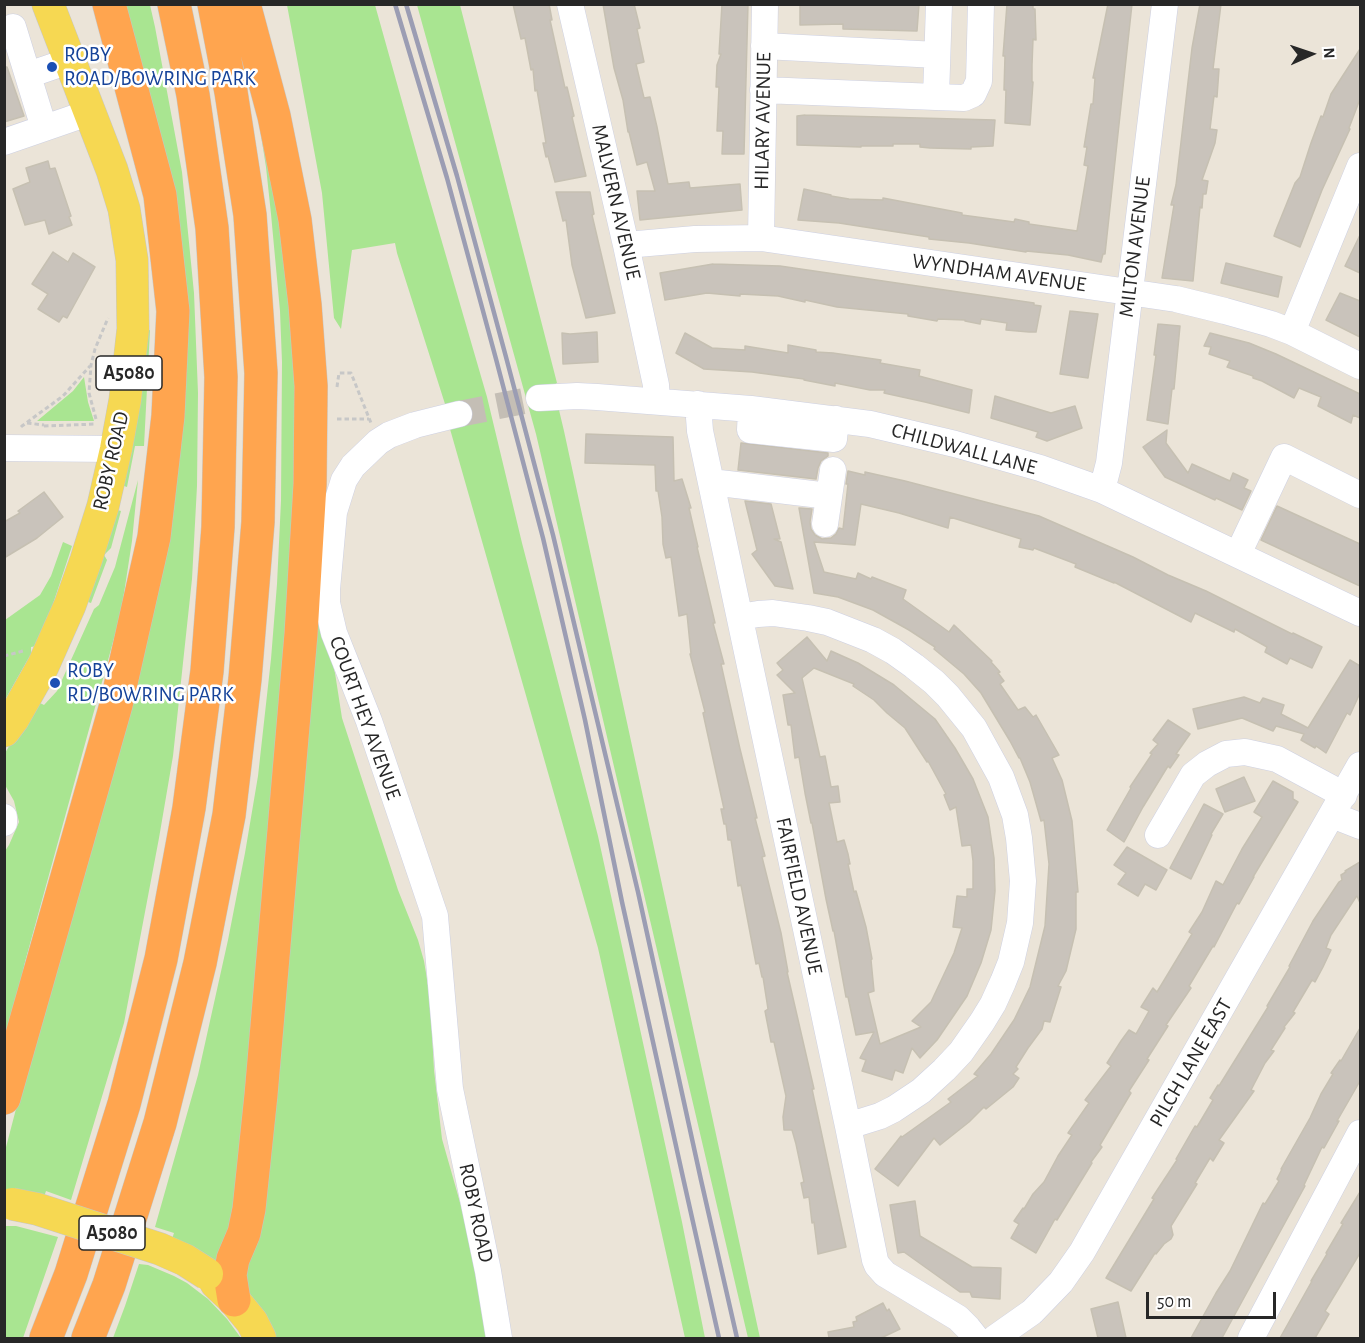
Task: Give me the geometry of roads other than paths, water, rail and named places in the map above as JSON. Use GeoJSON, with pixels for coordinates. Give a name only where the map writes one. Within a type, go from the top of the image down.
{"type":"FeatureCollection","features":[{"type":"Feature","properties":{"kind":"highway"},"geometry":{"type":"LineString","coordinates":[[4,1098],[116,705],[154,537],[168,416],[174,311],[160,195],[109,4]]}},
{"type":"Feature","properties":{"kind":"highway"},"geometry":{"type":"LineString","coordinates":[[45,1338],[71,1274],[124,1104],[161,959],[189,808],[207,671],[218,527],[221,377],[212,228],[193,95],[174,4]]}},
{"type":"Feature","properties":{"kind":"highway"},"geometry":{"type":"LineString","coordinates":[[88,1338],[109,1285],[160,1123],[200,963],[229,815],[245,679],[258,522],[261,373],[250,215],[231,92],[214,4]]}},
{"type":"Feature","properties":{"kind":"highway"},"geometry":{"type":"LineString","coordinates":[[234,1300],[230,1275],[233,1259],[244,1233],[249,1209],[301,634],[310,484],[311,386],[295,220],[274,116],[244,4]]}},
{"type":"Feature","properties":{"kind":"main road","name":"ROBY ROAD"},"geometry":{"type":"LineString","coordinates":[[4,732],[42,666],[70,604],[103,506],[105,432],[125,400],[133,329],[132,260],[124,209],[91,112],[48,4]]}},
{"type":"Feature","properties":{"kind":"main road","name":"A5080"},"geometry":{"type":"LineString","coordinates":[[8,1204],[37,1209],[160,1249],[185,1260],[207,1274],[234,1300],[252,1322],[260,1338]]}},
{"type":"Feature","properties":{"kind":"street","name":"MALVERN AVENUE"},"geometry":{"type":"LineString","coordinates":[[570,4],[626,245],[656,385],[657,401]]}},
{"type":"Feature","properties":{"kind":"street","name":"HILARY AVENUE"},"geometry":{"type":"LineString","coordinates":[[761,238],[765,4]]}},
{"type":"Feature","properties":{"kind":"street"},"geometry":{"type":"LineString","coordinates":[[936,97],[939,4]]}},
{"type":"Feature","properties":{"kind":"street"},"geometry":{"type":"LineString","coordinates":[[763,90],[964,98],[973,94],[979,81],[981,4]]}},
{"type":"Feature","properties":{"kind":"street","name":"MILTON AVENUE"},"geometry":{"type":"LineString","coordinates":[[1102,490],[1108,463],[1165,4]]}},
{"type":"Feature","properties":{"kind":"street"},"geometry":{"type":"LineString","coordinates":[[13,27],[45,128]]}},
{"type":"Feature","properties":{"kind":"street"},"geometry":{"type":"LineString","coordinates":[[764,46],[937,55]]}},
{"type":"Feature","properties":{"kind":"street"},"geometry":{"type":"LineString","coordinates":[[28,75],[69,61]]}},
{"type":"Feature","properties":{"kind":"street"},"geometry":{"type":"LineString","coordinates":[[4,142],[91,112]]}},
{"type":"Feature","properties":{"kind":"street"},"geometry":{"type":"LineString","coordinates":[[1292,332],[1360,166]]}},
{"type":"Feature","properties":{"kind":"street","name":"WYNDHAM AVENUE"},"geometry":{"type":"LineString","coordinates":[[626,245],[695,239],[761,238],[1176,299],[1225,310],[1271,324],[1360,366]]}},
{"type":"Feature","properties":{"kind":"street","name":"CHILDWALL LANE"},"geometry":{"type":"LineString","coordinates":[[539,398],[577,396],[751,409],[836,419],[955,444],[1040,468],[1102,490],[1360,613]]}},
{"type":"Feature","properties":{"kind":"street","name":"FAIRFIELD AVENUE"},"geometry":{"type":"LineString","coordinates":[[698,404],[700,430],[877,1265],[885,1274],[958,1318],[976,1338]]}},
{"type":"Feature","properties":{"kind":"street","name":"COURT HEY AVENUE"},"geometry":{"type":"LineString","coordinates":[[450,1089],[435,916],[369,721],[334,633],[327,603],[327,589],[334,512],[338,496],[344,480],[374,431],[402,429],[459,414]]}},
{"type":"Feature","properties":{"kind":"street"},"geometry":{"type":"LineString","coordinates":[[9,449],[105,432]]}},
{"type":"Feature","properties":{"kind":"street"},"geometry":{"type":"LineString","coordinates":[[1238,554],[1284,458],[1360,495]]}},
{"type":"Feature","properties":{"kind":"street"},"geometry":{"type":"LineString","coordinates":[[825,524],[833,470]]}},
{"type":"Feature","properties":{"kind":"street"},"geometry":{"type":"LineString","coordinates":[[711,482],[829,496]]}},
{"type":"Feature","properties":{"kind":"street"},"geometry":{"type":"LineString","coordinates":[[740,617],[773,613],[827,622],[873,640],[915,666],[948,696],[974,728],[1001,777],[1009,796],[1017,827],[1023,881],[1020,923],[1011,962],[993,1004],[971,1040],[921,1091],[880,1116],[848,1126]]}},
{"type":"Feature","properties":{"kind":"street"},"geometry":{"type":"LineString","coordinates":[[1158,835],[1193,775],[1226,754],[1245,752],[1277,759],[1338,805],[1360,826]]}},
{"type":"Feature","properties":{"kind":"street","name":"PILCH LANE EAST"},"geometry":{"type":"LineString","coordinates":[[995,1338],[1028,1329],[1032,1312],[1061,1282],[1082,1252],[1360,765]]}},
{"type":"Feature","properties":{"kind":"street"},"geometry":{"type":"LineString","coordinates":[[4,817],[4,824]]}},
{"type":"Feature","properties":{"kind":"street","name":"ROBY ROAD"},"geometry":{"type":"LineString","coordinates":[[450,1089],[489,1271],[500,1338]]}},
{"type":"Feature","properties":{"kind":"street"},"geometry":{"type":"LineString","coordinates":[[1251,1338],[1360,1133]]}},
{"type":"Feature","properties":{"kind":"tunnel"},"geometry":{"type":"LineString","coordinates":[[459,414],[539,398]]}},
{"type":"Feature","properties":{"kind":"railway"},"geometry":{"type":"LineString","coordinates":[[395,4],[447,178],[543,538],[585,720],[622,902],[719,1338]]}},
{"type":"Feature","properties":{"kind":"railway"},"geometry":{"type":"LineString","coordinates":[[406,4],[457,176],[553,535],[638,892],[737,1338]]}},
{"type":"Feature","properties":{"kind":"place","name":"ROBY ROAD/BOWRING PARK"},"geometry":{"type":"Point","coordinates":[52,67]}},
{"type":"Feature","properties":{"kind":"place","name":"ROBY RD/BOWRING PARK"},"geometry":{"type":"Point","coordinates":[55,683]}}]}
